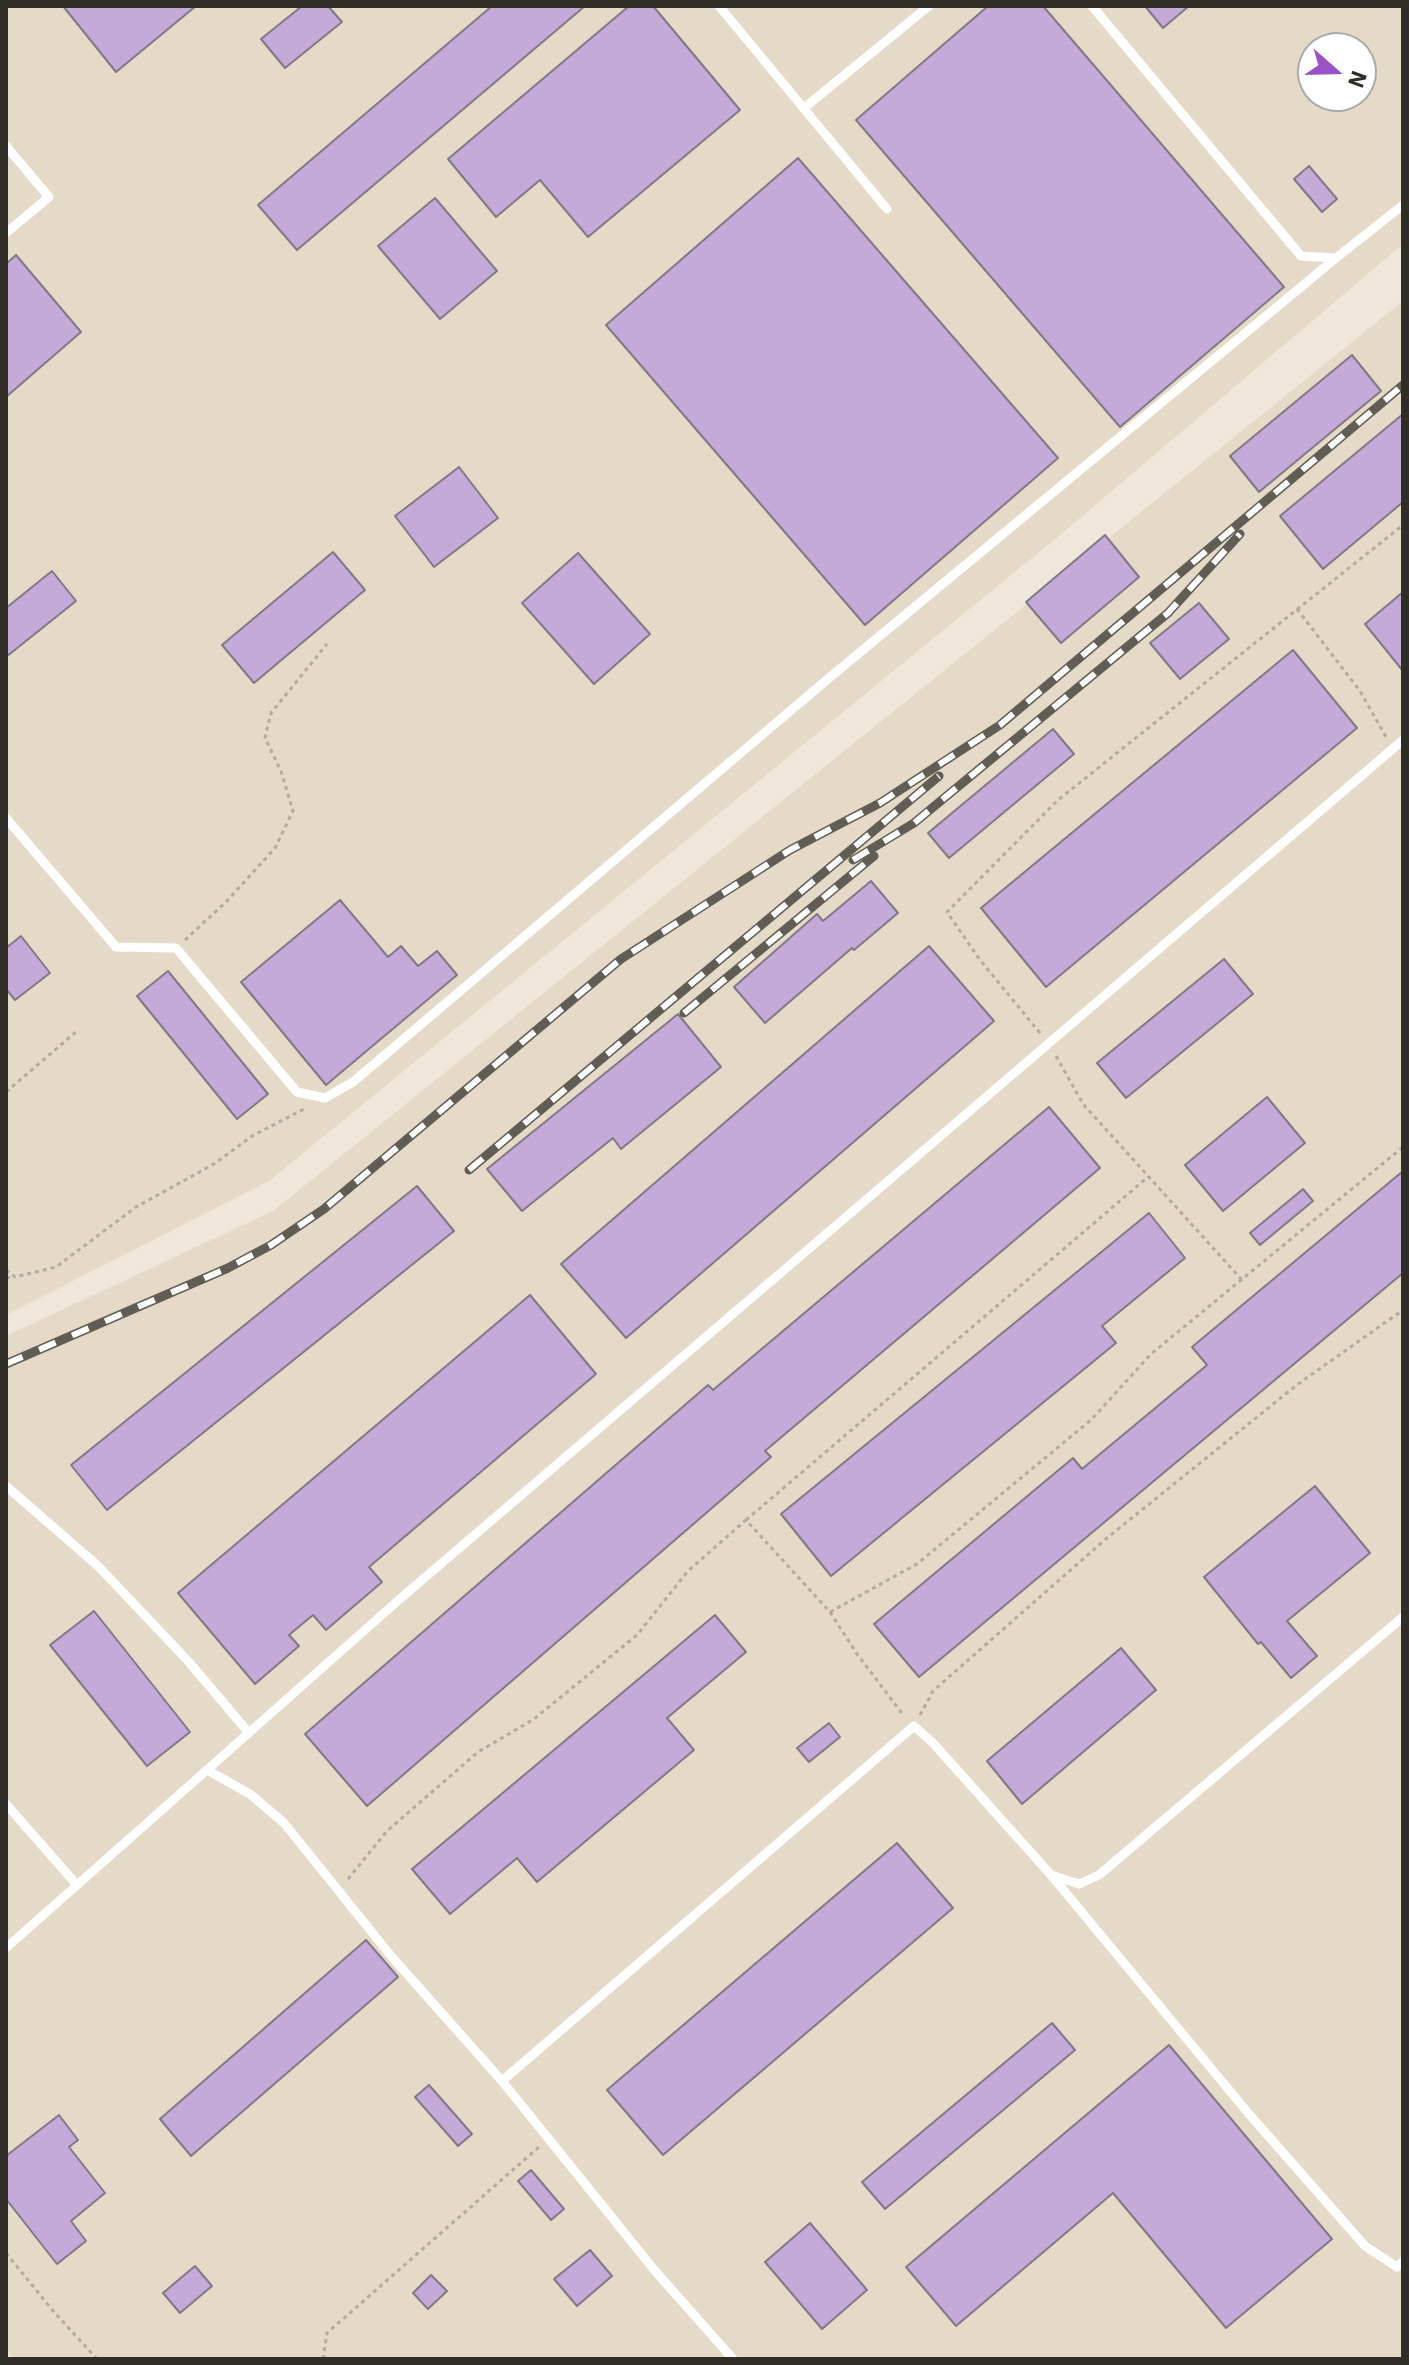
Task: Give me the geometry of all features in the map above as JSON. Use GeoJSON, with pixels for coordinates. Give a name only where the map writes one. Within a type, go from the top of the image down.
{"type":"FeatureCollection","features":[{"type":"Feature","properties":{"kind":"lane"},"geometry":{"type":"LineString","coordinates":[[719,6],[887,209]]}},
{"type":"Feature","properties":{"kind":"lane"},"geometry":{"type":"LineString","coordinates":[[804,108],[929,6]]}},
{"type":"Feature","properties":{"kind":"lane"},"geometry":{"type":"LineString","coordinates":[[1097,8],[1301,256],[1336,258]]}},
{"type":"Feature","properties":{"kind":"lane"},"geometry":{"type":"LineString","coordinates":[[6,146],[49,197],[6,233]]}},
{"type":"Feature","properties":{"kind":"lane"},"geometry":{"type":"LineString","coordinates":[[6,818],[116,947],[176,948],[297,1092],[325,1098],[353,1082],[829,678],[1403,205]]}},
{"type":"Feature","properties":{"kind":"lane"},"geometry":{"type":"LineString","coordinates":[[6,1948],[413,1588],[1403,740]]}},
{"type":"Feature","properties":{"kind":"lane"},"geometry":{"type":"LineString","coordinates":[[6,1486],[98,1566],[188,1661],[249,1733]]}},
{"type":"Feature","properties":{"kind":"lane"},"geometry":{"type":"LineString","coordinates":[[1051,1875],[1079,1884],[1099,1875],[1403,1617]]}},
{"type":"Feature","properties":{"kind":"lane"},"geometry":{"type":"LineString","coordinates":[[502,2081],[914,1726],[933,1743],[1051,1875],[1249,2114],[1365,2246],[1397,2267],[1403,2261]]}},
{"type":"Feature","properties":{"kind":"lane"},"geometry":{"type":"LineString","coordinates":[[207,1770],[250,1794],[284,1823],[391,1956],[502,2081],[656,2272],[733,2359]]}},
{"type":"Feature","properties":{"kind":"lane"},"geometry":{"type":"LineString","coordinates":[[6,1804],[77,1885]]}},
{"type":"Feature","properties":{"kind":"path"},"geometry":{"type":"LineString","coordinates":[[1242,1280],[1083,1104],[1049,1044],[980,960],[947,912],[1058,800],[1403,525]]}},
{"type":"Feature","properties":{"kind":"path"},"geometry":{"type":"LineString","coordinates":[[1297,609],[1360,691],[1393,749]]}},
{"type":"Feature","properties":{"kind":"path"},"geometry":{"type":"LineString","coordinates":[[176,948],[226,902],[275,848],[281,836],[293,811],[281,771],[265,738],[271,713],[327,644]]}},
{"type":"Feature","properties":{"kind":"path"},"geometry":{"type":"LineString","coordinates":[[6,1092],[77,1031]]}},
{"type":"Feature","properties":{"kind":"path"},"geometry":{"type":"LineString","coordinates":[[6,1278],[56,1267],[136,1207],[214,1164],[252,1136],[325,1098]]}},
{"type":"Feature","properties":{"kind":"path"},"geometry":{"type":"LineString","coordinates":[[830,1612],[917,1564],[1091,1420],[1151,1354],[1403,1147]]}},
{"type":"Feature","properties":{"kind":"path"},"geometry":{"type":"LineString","coordinates":[[340,1893],[353,1871],[387,1831],[478,1752],[534,1719],[637,1635],[688,1571],[1148,1177]]}},
{"type":"Feature","properties":{"kind":"path"},"geometry":{"type":"LineString","coordinates":[[6,1270],[15,1277]]}},
{"type":"Feature","properties":{"kind":"path"},"geometry":{"type":"LineString","coordinates":[[746,1520],[830,1612],[857,1654],[914,1726],[933,1691],[1107,1538],[1298,1384],[1403,1310]]}},
{"type":"Feature","properties":{"kind":"path"},"geometry":{"type":"LineString","coordinates":[[323,2359],[327,2333],[549,2139]]}},
{"type":"Feature","properties":{"kind":"path"},"geometry":{"type":"LineString","coordinates":[[6,2253],[97,2359]]}},
{"type":"Feature","properties":{"kind":"shaded area"},"geometry":{"type":"Polygon","coordinates":[[[6,6],[1403,6],[1403,244],[1060,535],[269,1181],[6,1315],[6,6]]]}},
{"type":"Feature","properties":{"kind":"shaded area"},"geometry":{"type":"Polygon","coordinates":[[[1403,301],[1403,2359],[14,2359],[6,2348],[6,1336],[273,1211],[1403,301]]]}},
{"type":"Feature","properties":{"kind":"building"},"geometry":{"type":"Polygon","coordinates":[[[63,6],[196,6],[116,72],[63,6]]]}},
{"type":"Feature","properties":{"kind":"building"},"geometry":{"type":"Polygon","coordinates":[[[302,6],[328,6],[342,22],[285,68],[261,39],[302,6]]]}},
{"type":"Feature","properties":{"kind":"building"},"geometry":{"type":"Polygon","coordinates":[[[492,6],[585,6],[297,250],[258,205],[492,6]]]}},
{"type":"Feature","properties":{"kind":"building"},"geometry":{"type":"Polygon","coordinates":[[[629,6],[653,6],[740,110],[588,237],[540,180],[496,217],[448,159],[629,6]]]}},
{"type":"Feature","properties":{"kind":"building"},"geometry":{"type":"Polygon","coordinates":[[[988,6],[1043,6],[1284,287],[1120,427],[856,120],[988,6]]]}},
{"type":"Feature","properties":{"kind":"building"},"geometry":{"type":"Polygon","coordinates":[[[1145,6],[1189,6],[1163,28],[1145,6]]]}},
{"type":"Feature","properties":{"kind":"building"},"geometry":{"type":"Polygon","coordinates":[[[798,158],[1058,458],[865,625],[606,325],[798,158]]]}},
{"type":"Feature","properties":{"kind":"building"},"geometry":{"type":"Polygon","coordinates":[[[1309,166],[1337,199],[1322,212],[1294,179],[1309,166]]]}},
{"type":"Feature","properties":{"kind":"building"},"geometry":{"type":"Polygon","coordinates":[[[435,198],[497,271],[440,319],[378,246],[435,198]]]}},
{"type":"Feature","properties":{"kind":"building"},"geometry":{"type":"Polygon","coordinates":[[[16,255],[81,332],[6,397],[6,264],[16,255]]]}},
{"type":"Feature","properties":{"kind":"building"},"geometry":{"type":"Polygon","coordinates":[[[1352,355],[1381,391],[1259,492],[1230,456],[1352,355]]]}},
{"type":"Feature","properties":{"kind":"building"},"geometry":{"type":"Polygon","coordinates":[[[1403,414],[1403,502],[1323,569],[1280,516],[1403,414]]]}},
{"type":"Feature","properties":{"kind":"building"},"geometry":{"type":"Polygon","coordinates":[[[459,467],[498,518],[434,567],[395,516],[459,467]]]}},
{"type":"Feature","properties":{"kind":"building"},"geometry":{"type":"Polygon","coordinates":[[[1105,535],[1139,577],[1061,643],[1026,602],[1105,535]]]}},
{"type":"Feature","properties":{"kind":"building"},"geometry":{"type":"Polygon","coordinates":[[[333,552],[365,590],[254,683],[222,645],[333,552]]]}},
{"type":"Feature","properties":{"kind":"building"},"geometry":{"type":"Polygon","coordinates":[[[578,553],[650,634],[594,684],[522,603],[578,553]]]}},
{"type":"Feature","properties":{"kind":"building"},"geometry":{"type":"Polygon","coordinates":[[[52,571],[76,601],[6,657],[6,608],[52,571]]]}},
{"type":"Feature","properties":{"kind":"building"},"geometry":{"type":"Polygon","coordinates":[[[1403,592],[1403,671],[1365,624],[1403,592]]]}},
{"type":"Feature","properties":{"kind":"building"},"geometry":{"type":"Polygon","coordinates":[[[1199,603],[1229,639],[1180,679],[1150,643],[1199,603]]]}},
{"type":"Feature","properties":{"kind":"building"},"geometry":{"type":"Polygon","coordinates":[[[1293,650],[1357,728],[1046,987],[981,908],[1293,650]]]}},
{"type":"Feature","properties":{"kind":"building"},"geometry":{"type":"Polygon","coordinates":[[[1053,729],[1074,754],[949,858],[928,833],[1053,729]]]}},
{"type":"Feature","properties":{"kind":"building"},"geometry":{"type":"Polygon","coordinates":[[[871,881],[898,913],[765,1023],[734,987],[817,914],[823,921],[871,881]]]}},
{"type":"Feature","properties":{"kind":"building"},"geometry":{"type":"Polygon","coordinates":[[[340,900],[388,957],[401,946],[418,966],[437,951],[457,975],[326,1085],[241,982],[340,900]]]}},
{"type":"Feature","properties":{"kind":"building"},"geometry":{"type":"Polygon","coordinates":[[[21,936],[50,973],[15,1000],[6,989],[6,948],[21,936]]]}},
{"type":"Feature","properties":{"kind":"building"},"geometry":{"type":"Polygon","coordinates":[[[929,946],[994,1021],[626,1338],[561,1264],[929,946]]]}},
{"type":"Feature","properties":{"kind":"building"},"geometry":{"type":"Polygon","coordinates":[[[1224,959],[1253,994],[1126,1098],[1097,1063],[1224,959]]]}},
{"type":"Feature","properties":{"kind":"building"},"geometry":{"type":"Polygon","coordinates":[[[168,971],[268,1094],[237,1119],[137,996],[168,971]]]}},
{"type":"Feature","properties":{"kind":"building"},"geometry":{"type":"Polygon","coordinates":[[[678,1014],[721,1067],[621,1149],[613,1138],[522,1211],[487,1169],[678,1014]]]}},
{"type":"Feature","properties":{"kind":"building"},"geometry":{"type":"Polygon","coordinates":[[[1267,1097],[1305,1143],[1223,1211],[1185,1165],[1267,1097]]]}},
{"type":"Feature","properties":{"kind":"building"},"geometry":{"type":"Polygon","coordinates":[[[1049,1107],[1100,1168],[765,1451],[771,1457],[367,1806],[305,1734],[708,1385],[713,1390],[1049,1107]]]}},
{"type":"Feature","properties":{"kind":"building"},"geometry":{"type":"Polygon","coordinates":[[[1403,1171],[1403,1273],[919,1677],[874,1624],[1073,1458],[1082,1469],[1207,1365],[1192,1347],[1403,1171]]]}},
{"type":"Feature","properties":{"kind":"building"},"geometry":{"type":"Polygon","coordinates":[[[417,1186],[454,1231],[107,1510],[71,1465],[417,1186]]]}},
{"type":"Feature","properties":{"kind":"building"},"geometry":{"type":"Polygon","coordinates":[[[1303,1189],[1313,1201],[1260,1245],[1250,1233],[1303,1189]]]}},
{"type":"Feature","properties":{"kind":"building"},"geometry":{"type":"Polygon","coordinates":[[[1149,1213],[1185,1258],[1102,1326],[1116,1343],[831,1576],[781,1514],[1149,1213]]]}},
{"type":"Feature","properties":{"kind":"building"},"geometry":{"type":"Polygon","coordinates":[[[530,1295],[596,1374],[369,1567],[382,1582],[326,1630],[313,1615],[289,1635],[299,1646],[255,1684],[178,1593],[530,1295]]]}},
{"type":"Feature","properties":{"kind":"building"},"geometry":{"type":"Polygon","coordinates":[[[1315,1486],[1370,1553],[1287,1621],[1317,1656],[1291,1678],[1261,1642],[1258,1644],[1204,1577],[1315,1486]]]}},
{"type":"Feature","properties":{"kind":"building"},"geometry":{"type":"Polygon","coordinates":[[[94,1611],[190,1732],[147,1766],[50,1645],[94,1611]]]}},
{"type":"Feature","properties":{"kind":"building"},"geometry":{"type":"Polygon","coordinates":[[[715,1615],[746,1652],[667,1718],[694,1750],[537,1882],[517,1858],[450,1914],[412,1869],[715,1615]]]}},
{"type":"Feature","properties":{"kind":"building"},"geometry":{"type":"Polygon","coordinates":[[[1121,1648],[1156,1690],[1022,1804],[987,1761],[1121,1648]]]}},
{"type":"Feature","properties":{"kind":"building"},"geometry":{"type":"Polygon","coordinates":[[[829,1723],[840,1737],[809,1762],[797,1748],[829,1723]]]}},
{"type":"Feature","properties":{"kind":"building"},"geometry":{"type":"Polygon","coordinates":[[[897,1843],[953,1908],[663,2155],[607,2090],[897,1843]]]}},
{"type":"Feature","properties":{"kind":"building"},"geometry":{"type":"Polygon","coordinates":[[[366,1940],[398,1977],[191,2156],[160,2119],[366,1940]]]}},
{"type":"Feature","properties":{"kind":"building"},"geometry":{"type":"Polygon","coordinates":[[[1052,2023],[1075,2050],[885,2209],[862,2182],[1052,2023]]]}},
{"type":"Feature","properties":{"kind":"building"},"geometry":{"type":"Polygon","coordinates":[[[1169,2045],[1332,2239],[1226,2328],[1113,2193],[956,2326],[906,2267],[1169,2045]]]}},
{"type":"Feature","properties":{"kind":"building"},"geometry":{"type":"Polygon","coordinates":[[[429,2085],[472,2134],[458,2146],[415,2097],[429,2085]]]}},
{"type":"Feature","properties":{"kind":"building"},"geometry":{"type":"Polygon","coordinates":[[[59,2115],[78,2140],[69,2147],[105,2193],[71,2221],[86,2241],[57,2264],[6,2199],[6,2156],[59,2115]]]}},
{"type":"Feature","properties":{"kind":"building"},"geometry":{"type":"Polygon","coordinates":[[[531,2170],[564,2209],[551,2220],[518,2181],[531,2170]]]}},
{"type":"Feature","properties":{"kind":"building"},"geometry":{"type":"Polygon","coordinates":[[[810,2223],[867,2290],[822,2329],[765,2262],[810,2223]]]}},
{"type":"Feature","properties":{"kind":"building"},"geometry":{"type":"Polygon","coordinates":[[[590,2250],[612,2276],[577,2306],[554,2279],[590,2250]]]}},
{"type":"Feature","properties":{"kind":"building"},"geometry":{"type":"Polygon","coordinates":[[[195,2266],[212,2286],[180,2313],[163,2293],[195,2266]]]}},
{"type":"Feature","properties":{"kind":"building"},"geometry":{"type":"Polygon","coordinates":[[[431,2275],[447,2291],[428,2309],[413,2293],[431,2275]]]}},
{"type":"Feature","properties":{"kind":"railway"},"geometry":{"type":"LineString","coordinates":[[6,1364],[228,1268],[271,1245],[324,1209],[621,959],[790,850],[880,803],[1000,725],[1403,385]]}},
{"type":"Feature","properties":{"kind":"railway"},"geometry":{"type":"LineString","coordinates":[[853,860],[914,823],[1168,613],[1240,534]]}},
{"type":"Feature","properties":{"kind":"railway"},"geometry":{"type":"LineString","coordinates":[[469,1170],[939,776]]}},
{"type":"Feature","properties":{"kind":"railway"},"geometry":{"type":"LineString","coordinates":[[684,1013],[874,856]]}}]}
